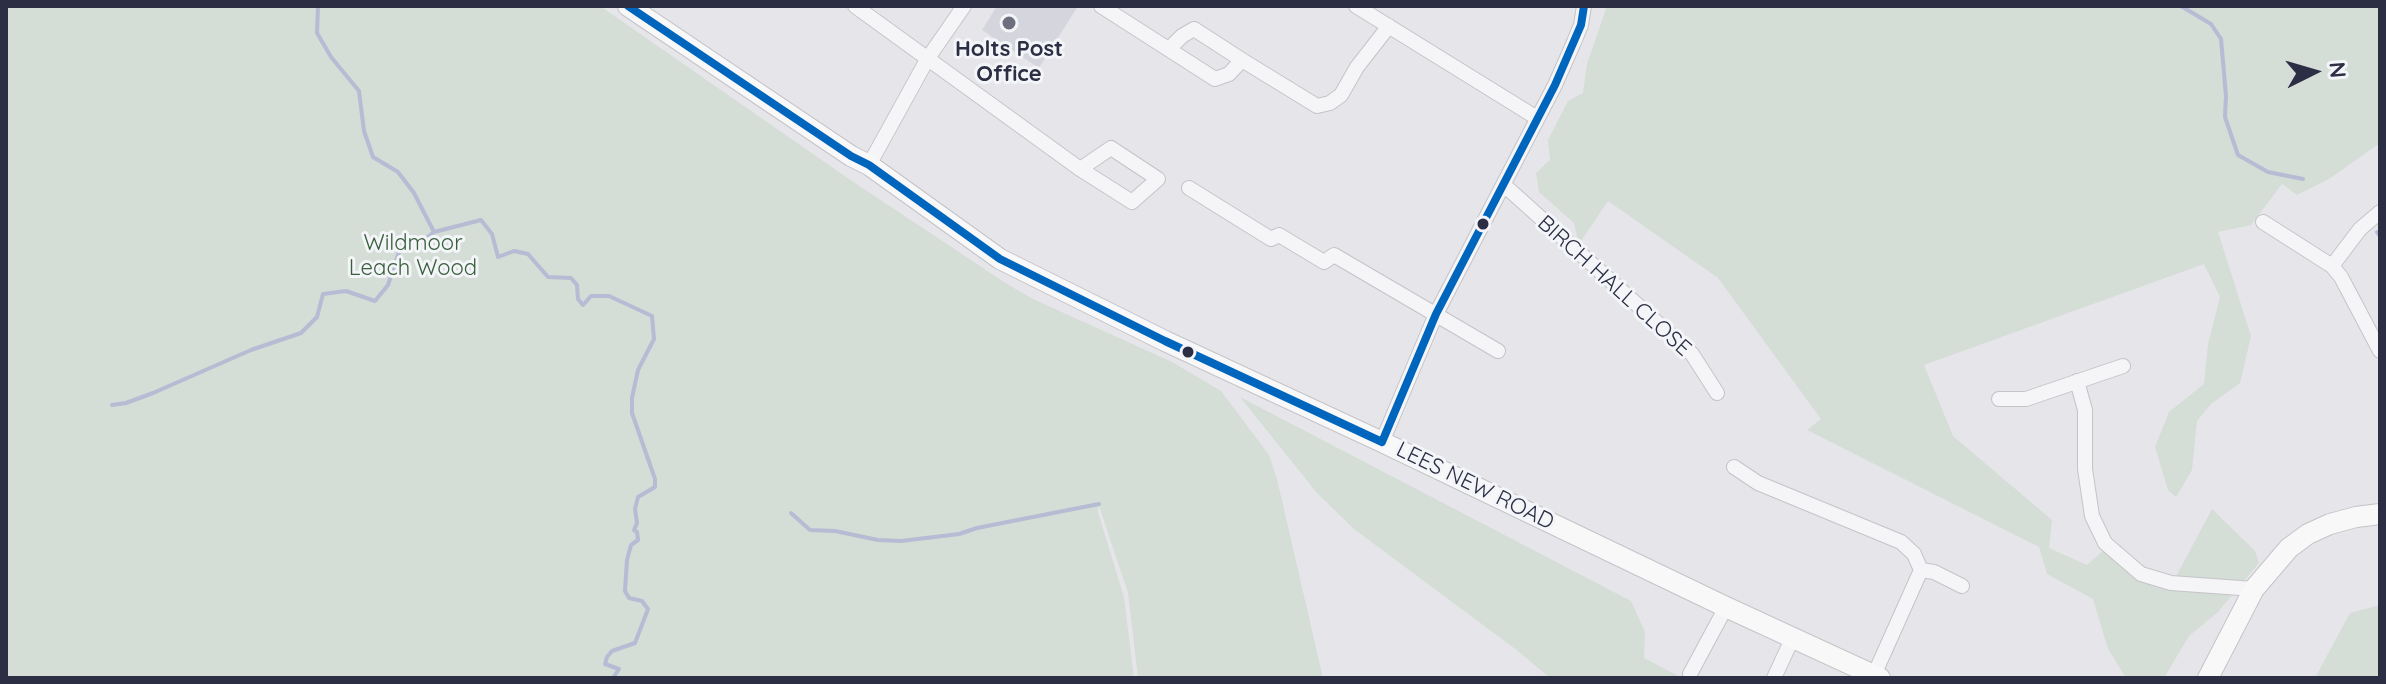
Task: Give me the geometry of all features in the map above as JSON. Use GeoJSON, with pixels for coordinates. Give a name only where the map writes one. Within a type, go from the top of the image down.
{"type":"FeatureCollection","features":[{"type":"Feature","properties":{"kind":"street","name":"LEES NEW ROAD"},"geometry":{"type":"LineString","coordinates":[[628,6],[851,156],[869,165],[1000,259],[1165,341],[1877,677]]}},
{"type":"Feature","properties":{"kind":"street"},"geometry":{"type":"LineString","coordinates":[[855,6],[1080,169],[1132,202],[1158,179],[1111,148],[1080,169]]}},
{"type":"Feature","properties":{"kind":"street"},"geometry":{"type":"LineString","coordinates":[[869,165],[928,58],[964,6]]}},
{"type":"Feature","properties":{"kind":"street"},"geometry":{"type":"LineString","coordinates":[[1101,6],[1215,79],[1229,74],[1242,60]]}},
{"type":"Feature","properties":{"kind":"street"},"geometry":{"type":"LineString","coordinates":[[1356,6],[1537,118]]}},
{"type":"Feature","properties":{"kind":"street"},"geometry":{"type":"LineString","coordinates":[[1382,442],[1436,314],[1574,42],[1584,6]]}},
{"type":"Feature","properties":{"kind":"street"},"geometry":{"type":"LineString","coordinates":[[1169,49],[1194,29],[1317,106],[1330,103],[1341,95],[1357,67],[1389,26]]}},
{"type":"Feature","properties":{"kind":"street","name":"BIRCH HALL CLOSE"},"geometry":{"type":"LineString","coordinates":[[1504,185],[1692,354],[1717,393]]}},
{"type":"Feature","properties":{"kind":"street"},"geometry":{"type":"LineString","coordinates":[[1189,188],[1271,239],[1279,235],[1324,262],[1334,255],[1498,351]]}},
{"type":"Feature","properties":{"kind":"street"},"geometry":{"type":"LineString","coordinates":[[2332,266],[2360,229],[2380,212]]}},
{"type":"Feature","properties":{"kind":"street"},"geometry":{"type":"LineString","coordinates":[[2263,222],[2332,266],[2341,277],[2380,351]]}},
{"type":"Feature","properties":{"kind":"street"},"geometry":{"type":"LineString","coordinates":[[1999,399],[2026,399],[2123,366]]}},
{"type":"Feature","properties":{"kind":"street"},"geometry":{"type":"LineString","coordinates":[[2077,381],[2085,410],[2085,469],[2092,516],[2105,543],[2141,574],[2171,583],[2254,589]]}},
{"type":"Feature","properties":{"kind":"street"},"geometry":{"type":"LineString","coordinates":[[1734,467],[1758,483],[1901,542],[1914,554],[1921,570],[1877,677]]}},
{"type":"Feature","properties":{"kind":"street"},"geometry":{"type":"LineString","coordinates":[[2208,678],[2254,589],[2289,548],[2308,534],[2330,524],[2380,514]]}},
{"type":"Feature","properties":{"kind":"street"},"geometry":{"type":"LineString","coordinates":[[1921,570],[1934,572],[1962,586]]}},
{"type":"Feature","properties":{"kind":"street"},"geometry":{"type":"LineString","coordinates":[[1690,674],[1726,607]]}},
{"type":"Feature","properties":{"kind":"street"},"geometry":{"type":"LineString","coordinates":[[1774,678],[1793,637]]}},
{"type":"Feature","properties":{"kind":"shaded area"},"geometry":{"type":"Polygon","coordinates":[[[997,6],[1078,6],[1039,68],[982,30],[997,6]]]}},
{"type":"Feature","properties":{"kind":"green space","name":"Wildmoor Leach Wood"},"geometry":{"type":"Polygon","coordinates":[[[6,6],[600,6],[849,179],[1007,284],[1033,299],[1172,362],[1221,391],[1269,455],[1323,678],[1138,678],[1128,593],[1099,506],[1098,512],[1124,597],[1134,678],[6,678],[6,6]]]}},
{"type":"Feature","properties":{"kind":"green space"},"geometry":{"type":"Polygon","coordinates":[[[1607,6],[2380,6],[2380,143],[2329,179],[2297,195],[2282,184],[2251,225],[2218,232],[2251,336],[2240,383],[2211,404],[2197,421],[2192,470],[2176,497],[2168,490],[2155,447],[2169,412],[2204,384],[2208,344],[2220,297],[2204,264],[1924,365],[1953,436],[2052,520],[2049,548],[2087,565],[2114,541],[2139,564],[2174,580],[2212,509],[2255,551],[2259,563],[2218,612],[2189,636],[2164,678],[2126,678],[2108,649],[2093,599],[2047,574],[2039,547],[1807,430],[1821,419],[1718,278],[1608,201],[1579,244],[1574,223],[1539,192],[1536,173],[1550,160],[1548,140],[1568,101],[1583,93],[1587,64],[1607,6]]]}},
{"type":"Feature","properties":{"kind":"green space"},"geometry":{"type":"Polygon","coordinates":[[[1240,397],[1631,601],[1645,632],[1644,658],[1682,678],[1550,678],[1354,529],[1317,493],[1240,397]]]}},
{"type":"Feature","properties":{"kind":"green space"},"geometry":{"type":"Polygon","coordinates":[[[2380,605],[2380,678],[2315,678],[2350,613],[2380,605]]]}},
{"type":"Feature","properties":{"kind":"waterway"},"geometry":{"type":"LineString","coordinates":[[318,6],[317,33],[331,57],[359,91],[364,131],[373,157],[398,172],[414,193],[434,232]]}},
{"type":"Feature","properties":{"kind":"waterway"},"geometry":{"type":"LineString","coordinates":[[2181,6],[2211,24],[2221,39],[2225,117],[2238,155],[2268,172],[2303,179]]}},
{"type":"Feature","properties":{"kind":"waterway"},"geometry":{"type":"LineString","coordinates":[[112,405],[153,393],[251,350],[301,333],[317,317],[323,294],[346,291],[375,301],[388,285],[399,252],[407,244],[419,244],[434,232],[481,220],[492,234],[498,257],[514,251],[528,254],[548,277],[571,278],[577,285],[578,299],[583,305],[591,296],[609,296],[652,316],[654,339],[638,370],[632,413],[655,487],[638,497],[634,530],[638,540],[631,545],[627,560],[625,591],[629,598],[642,601],[648,609],[635,643],[612,651],[607,657],[605,664],[619,669],[613,678]]}},
{"type":"Feature","properties":{"kind":"waterway"},"geometry":{"type":"LineString","coordinates":[[2377,232],[2380,236]]}},
{"type":"Feature","properties":{"kind":"waterway"},"geometry":{"type":"LineString","coordinates":[[791,513],[810,530],[901,541],[959,534],[1099,504]]}},
{"type":"Feature","properties":{"kind":"transit line"},"geometry":{"type":"LineString","coordinates":[[628,6],[851,156],[869,165],[1000,259],[1165,341],[1382,442],[1436,314],[1555,85],[1581,25],[1584,6]]}},
{"type":"Feature","properties":{"kind":"place","name":"Holts Post Office"},"geometry":{"type":"Point","coordinates":[1009,23]}}]}
